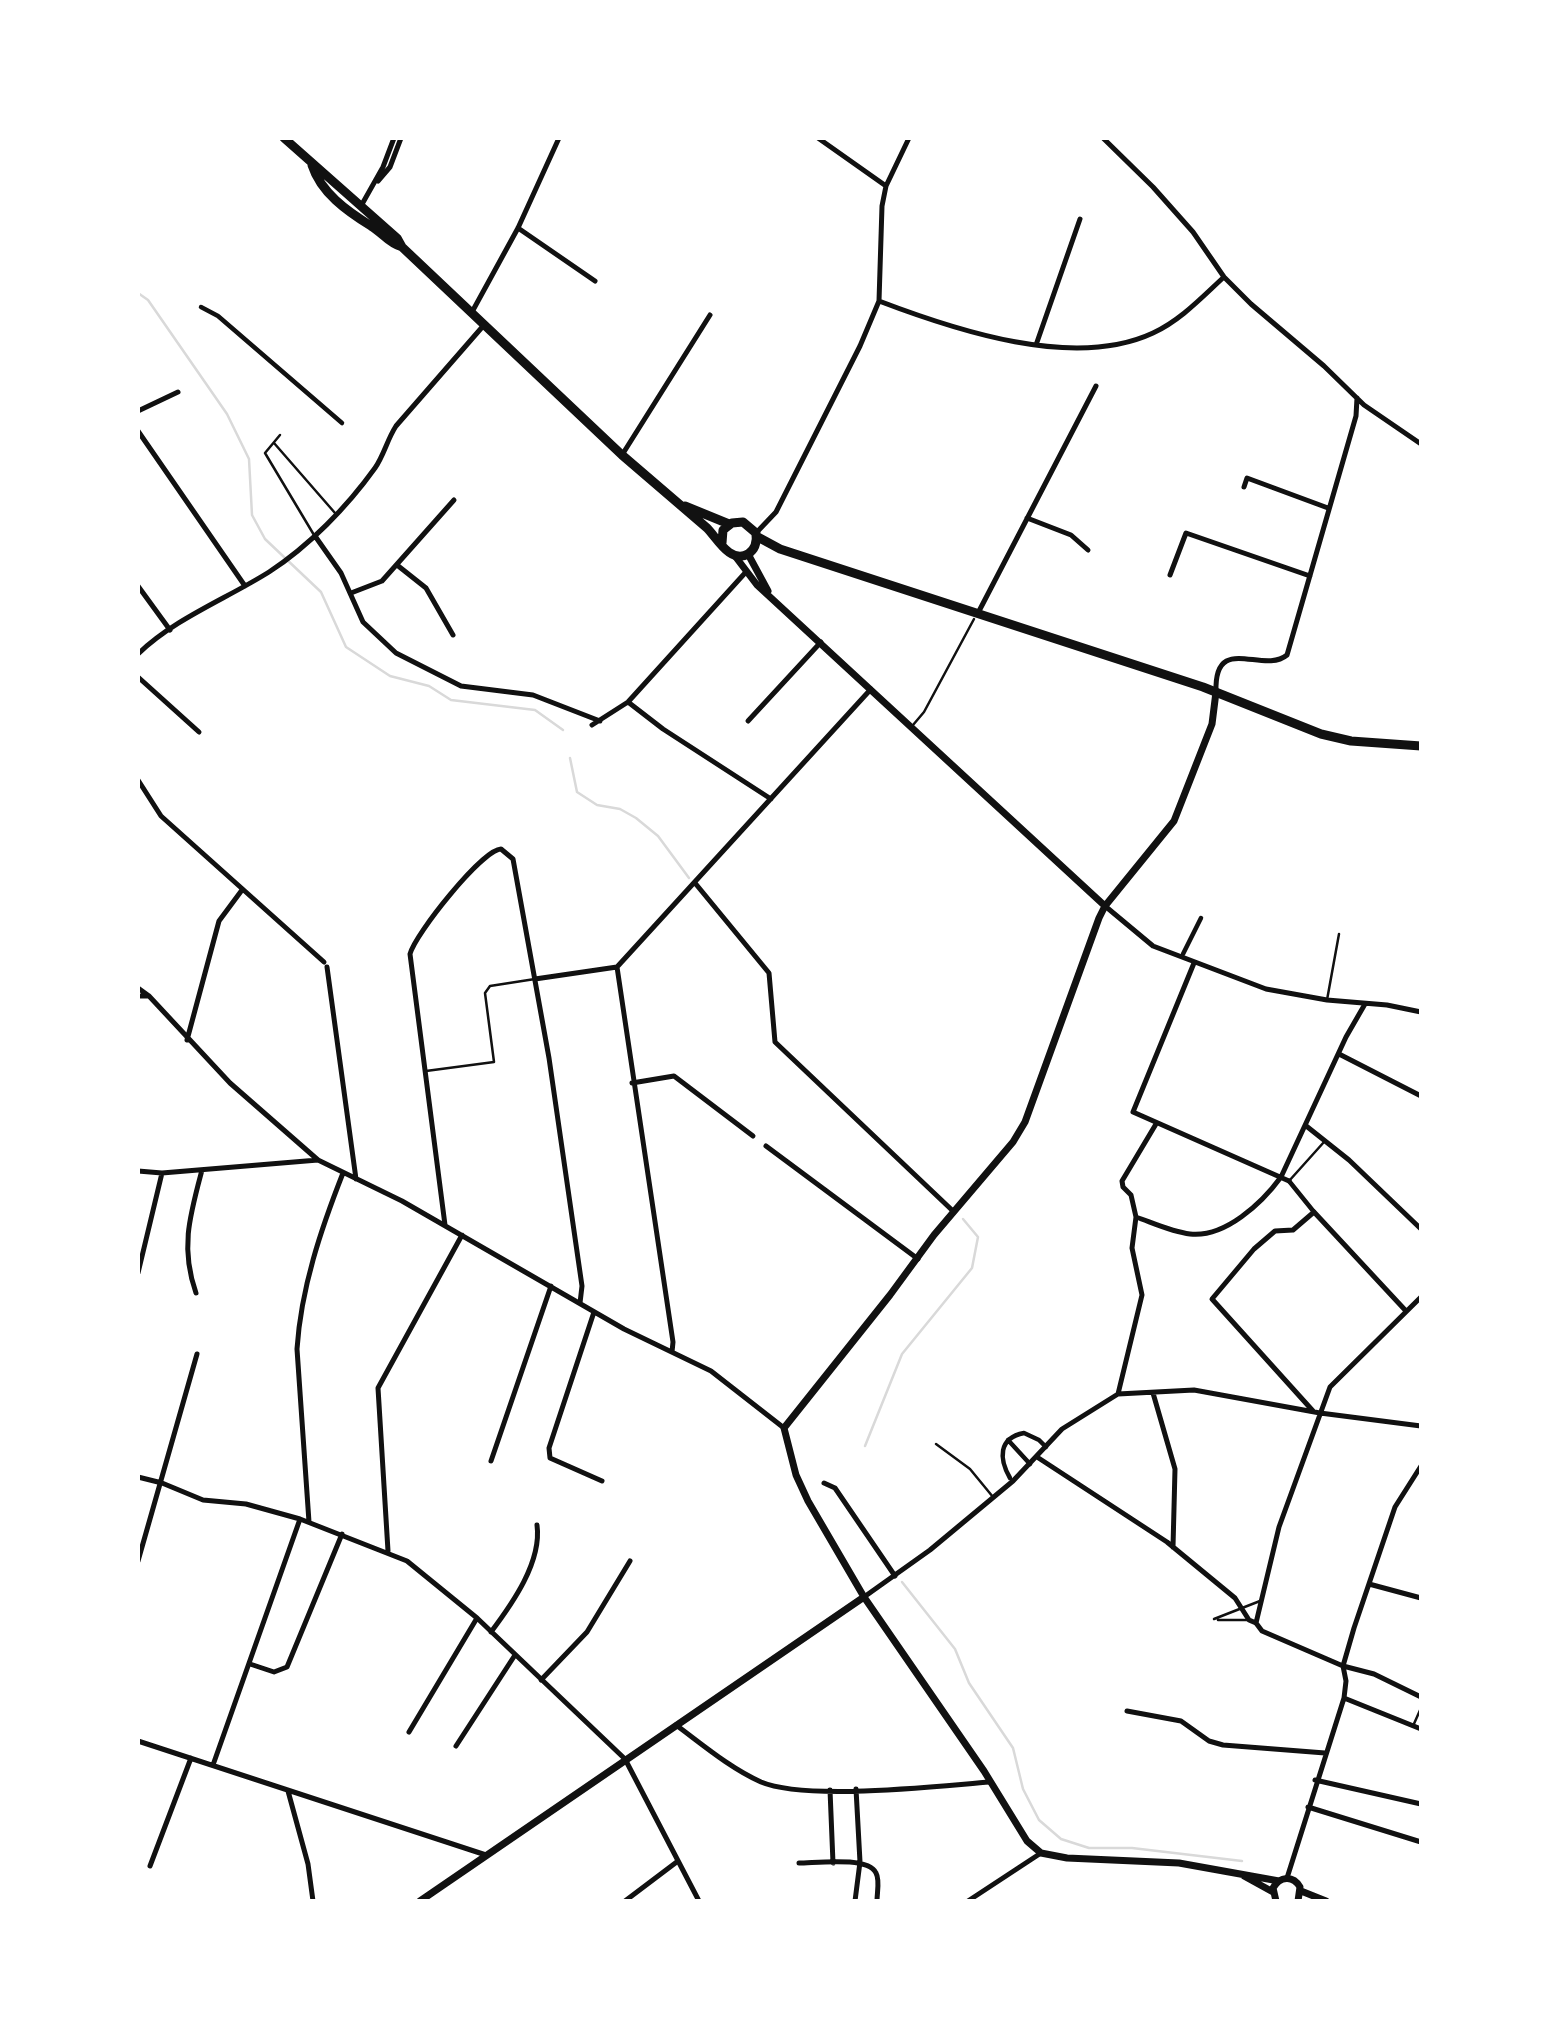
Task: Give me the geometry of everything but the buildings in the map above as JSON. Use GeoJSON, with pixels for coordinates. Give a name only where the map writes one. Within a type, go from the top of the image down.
{"type":"FeatureCollection","features":[{"type":"Feature","properties":{"kind":"main road"},"geometry":{"type":"LineString","coordinates":[[284,138],[312,165],[360,220],[372,226],[391,244],[402,247]]}},
{"type":"Feature","properties":{"kind":"main road"},"geometry":{"type":"LineString","coordinates":[[321,177],[364,209],[397,239],[402,247],[622,456],[734,556],[780,549]]}},
{"type":"Feature","properties":{"kind":"main road"},"geometry":{"type":"LineString","coordinates":[[360,220],[364,209]]}},
{"type":"Feature","properties":{"kind":"main road"},"geometry":{"type":"LineString","coordinates":[[671,499],[729,524],[743,522],[756,535],[780,549],[976,616],[1216,692],[1331,737],[1394,747],[1421,746]]}},
{"type":"Feature","properties":{"kind":"main road"},"geometry":{"type":"LineString","coordinates":[[722,543],[722,535],[729,524]]}},
{"type":"Feature","properties":{"kind":"main road"},"geometry":{"type":"LineString","coordinates":[[750,553],[756,535]]}},
{"type":"Feature","properties":{"kind":"street"},"geometry":{"type":"LineString","coordinates":[[364,209],[394,138]]}},
{"type":"Feature","properties":{"kind":"street"},"geometry":{"type":"LineString","coordinates":[[370,192],[390,167],[401,138]]}},
{"type":"Feature","properties":{"kind":"street"},"geometry":{"type":"LineString","coordinates":[[472,312],[518,228],[559,138]]}},
{"type":"Feature","properties":{"kind":"street"},"geometry":{"type":"LineString","coordinates":[[818,138],[886,186]]}},
{"type":"Feature","properties":{"kind":"street"},"geometry":{"type":"LineString","coordinates":[[756,535],[776,512],[860,346],[879,301],[881,205],[886,186],[909,138]]}},
{"type":"Feature","properties":{"kind":"street"},"geometry":{"type":"LineString","coordinates":[[1103,138],[1153,187],[1192,232],[1224,277],[1357,398],[1421,444]]}},
{"type":"Feature","properties":{"kind":"street"},"geometry":{"type":"LineString","coordinates":[[1036,345],[1080,219]]}},
{"type":"Feature","properties":{"kind":"street"},"geometry":{"type":"LineString","coordinates":[[518,228],[595,281]]}},
{"type":"Feature","properties":{"kind":"street"},"geometry":{"type":"LineString","coordinates":[[879,301],[953,329],[1036,345],[1113,344],[1151,334],[1190,308],[1224,277]]}},
{"type":"Feature","properties":{"kind":"street"},"geometry":{"type":"LineString","coordinates":[[201,307],[218,316],[342,423]]}},
{"type":"Feature","properties":{"kind":"street"},"geometry":{"type":"LineString","coordinates":[[622,456],[710,314]]}},
{"type":"Feature","properties":{"kind":"street"},"geometry":{"type":"LineString","coordinates":[[138,654],[170,631],[271,570],[312,538],[374,470],[381,460],[385,442],[396,426],[484,325]]}},
{"type":"Feature","properties":{"kind":"street"},"geometry":{"type":"LineString","coordinates":[[976,616],[1096,386]]}},
{"type":"Feature","properties":{"kind":"street"},"geometry":{"type":"LineString","coordinates":[[138,411],[178,392]]}},
{"type":"Feature","properties":{"kind":"street"},"geometry":{"type":"LineString","coordinates":[[784,1428],[954,1212],[1013,1142],[1025,1122],[1105,906],[1177,814],[1212,724],[1216,679],[1227,660],[1236,657],[1276,660],[1287,654],[1356,416],[1357,398]]}},
{"type":"Feature","properties":{"kind":"street"},"geometry":{"type":"LineString","coordinates":[[138,431],[245,586]]}},
{"type":"Feature","properties":{"kind":"street"},"geometry":{"type":"LineString","coordinates":[[1237,474],[1328,508]]}},
{"type":"Feature","properties":{"kind":"street"},"geometry":{"type":"LineString","coordinates":[[1244,487],[1247,478]]}},
{"type":"Feature","properties":{"kind":"street"},"geometry":{"type":"LineString","coordinates":[[351,593],[382,581],[454,500]]}},
{"type":"Feature","properties":{"kind":"street"},"geometry":{"type":"LineString","coordinates":[[1027,518],[1071,535],[1088,550]]}},
{"type":"Feature","properties":{"kind":"street"},"geometry":{"type":"LineString","coordinates":[[1170,575],[1186,533],[1310,576]]}},
{"type":"Feature","properties":{"kind":"street"},"geometry":{"type":"LineString","coordinates":[[312,538],[351,593],[370,632],[396,653],[461,686],[533,695],[600,721]]}},
{"type":"Feature","properties":{"kind":"street"},"geometry":{"type":"LineString","coordinates":[[750,553],[757,574],[771,594]]}},
{"type":"Feature","properties":{"kind":"street"},"geometry":{"type":"LineString","coordinates":[[734,556],[745,573],[771,594],[1105,906],[1153,946],[1266,989],[1421,1012]]}},
{"type":"Feature","properties":{"kind":"street"},"geometry":{"type":"LineString","coordinates":[[397,565],[426,588],[453,635]]}},
{"type":"Feature","properties":{"kind":"street"},"geometry":{"type":"LineString","coordinates":[[592,726],[628,702],[745,573]]}},
{"type":"Feature","properties":{"kind":"street"},"geometry":{"type":"LineString","coordinates":[[138,586],[170,631]]}},
{"type":"Feature","properties":{"kind":"street"},"geometry":{"type":"LineString","coordinates":[[748,721],[821,642]]}},
{"type":"Feature","properties":{"kind":"street"},"geometry":{"type":"LineString","coordinates":[[138,677],[199,732]]}},
{"type":"Feature","properties":{"kind":"street"},"geometry":{"type":"LineString","coordinates":[[535,979],[617,967],[871,689]]}},
{"type":"Feature","properties":{"kind":"street"},"geometry":{"type":"LineString","coordinates":[[628,702],[663,729],[771,799]]}},
{"type":"Feature","properties":{"kind":"street"},"geometry":{"type":"LineString","coordinates":[[138,780],[161,817],[325,965],[356,1179]]}},
{"type":"Feature","properties":{"kind":"street"},"geometry":{"type":"LineString","coordinates":[[445,1225],[410,954],[417,936],[496,849],[506,851],[513,859],[535,979],[582,1283],[580,1303]]}},
{"type":"Feature","properties":{"kind":"street"},"geometry":{"type":"LineString","coordinates":[[695,883],[769,972],[775,1042],[954,1212]]}},
{"type":"Feature","properties":{"kind":"street"},"geometry":{"type":"LineString","coordinates":[[187,1040],[219,921],[243,890]]}},
{"type":"Feature","properties":{"kind":"street"},"geometry":{"type":"LineString","coordinates":[[1183,954],[1201,918]]}},
{"type":"Feature","properties":{"kind":"street"},"geometry":{"type":"LineString","coordinates":[[1194,963],[1133,1112],[1289,1181],[1314,1212],[1406,1311]]}},
{"type":"Feature","properties":{"kind":"street"},"geometry":{"type":"LineString","coordinates":[[617,967],[632,1083],[673,1342],[672,1352]]}},
{"type":"Feature","properties":{"kind":"street"},"geometry":{"type":"LineString","coordinates":[[138,988],[149,996],[187,1040],[230,1083],[318,1160],[445,1225],[594,1312],[735,1387],[784,1428],[796,1475],[864,1597],[1027,1840],[1041,1853],[1067,1858],[1179,1863],[1283,1879],[1298,1883],[1301,1891],[1298,1901]]}},
{"type":"Feature","properties":{"kind":"street"},"geometry":{"type":"LineString","coordinates":[[138,996],[149,996]]}},
{"type":"Feature","properties":{"kind":"street"},"geometry":{"type":"LineString","coordinates":[[1136,1217],[1192,1234],[1230,1224],[1268,1195],[1281,1177],[1365,1004]]}},
{"type":"Feature","properties":{"kind":"street"},"geometry":{"type":"LineString","coordinates":[[1339,1054],[1421,1097]]}},
{"type":"Feature","properties":{"kind":"street"},"geometry":{"type":"LineString","coordinates":[[632,1083],[674,1076],[753,1136]]}},
{"type":"Feature","properties":{"kind":"street"},"geometry":{"type":"LineString","coordinates":[[1118,1395],[1142,1295],[1132,1248],[1136,1217],[1131,1195],[1123,1187],[1122,1181],[1156,1124]]}},
{"type":"Feature","properties":{"kind":"street"},"geometry":{"type":"LineString","coordinates":[[1305,1125],[1349,1160],[1421,1229]]}},
{"type":"Feature","properties":{"kind":"street"},"geometry":{"type":"LineString","coordinates":[[766,1146],[918,1259]]}},
{"type":"Feature","properties":{"kind":"street"},"geometry":{"type":"LineString","coordinates":[[138,1171],[162,1173],[318,1160]]}},
{"type":"Feature","properties":{"kind":"street"},"geometry":{"type":"LineString","coordinates":[[195,1293],[186,1262],[187,1235],[202,1170]]}},
{"type":"Feature","properties":{"kind":"street"},"geometry":{"type":"LineString","coordinates":[[138,1273],[141,1251],[162,1173]]}},
{"type":"Feature","properties":{"kind":"street"},"geometry":{"type":"LineString","coordinates":[[309,1522],[298,1360],[299,1326],[320,1231],[343,1173]]}},
{"type":"Feature","properties":{"kind":"street"},"geometry":{"type":"LineString","coordinates":[[1314,1212],[1293,1230],[1275,1231],[1254,1249],[1212,1300],[1317,1412]]}},
{"type":"Feature","properties":{"kind":"street"},"geometry":{"type":"LineString","coordinates":[[388,1551],[378,1388],[462,1235]]}},
{"type":"Feature","properties":{"kind":"street"},"geometry":{"type":"LineString","coordinates":[[491,1461],[551,1286]]}},
{"type":"Feature","properties":{"kind":"street"},"geometry":{"type":"LineString","coordinates":[[1256,1623],[1279,1527],[1317,1412],[1330,1387],[1421,1297]]}},
{"type":"Feature","properties":{"kind":"street"},"geometry":{"type":"LineString","coordinates":[[594,1312],[548,1448],[551,1458],[560,1464],[602,1481]]}},
{"type":"Feature","properties":{"kind":"street"},"geometry":{"type":"LineString","coordinates":[[138,1561],[197,1354]]}},
{"type":"Feature","properties":{"kind":"street"},"geometry":{"type":"LineString","coordinates":[[420,1901],[895,1576],[993,1497],[1030,1464],[1062,1429],[1118,1395],[1194,1390],[1317,1412],[1421,1426]]}},
{"type":"Feature","properties":{"kind":"street"},"geometry":{"type":"LineString","coordinates":[[1153,1393],[1175,1469],[1173,1547]]}},
{"type":"Feature","properties":{"kind":"street"},"geometry":{"type":"LineString","coordinates":[[1010,1478],[1001,1460],[1003,1447],[1008,1440],[1024,1433],[1039,1440],[1046,1447]]}},
{"type":"Feature","properties":{"kind":"street"},"geometry":{"type":"LineString","coordinates":[[1008,1440],[1030,1464]]}},
{"type":"Feature","properties":{"kind":"street"},"geometry":{"type":"LineString","coordinates":[[1037,1457],[1173,1547],[1235,1598],[1249,1620],[1264,1632],[1343,1666],[1374,1674],[1421,1697]]}},
{"type":"Feature","properties":{"kind":"street"},"geometry":{"type":"LineString","coordinates":[[1273,1892],[1283,1879],[1343,1698],[1346,1681],[1343,1666],[1395,1507],[1421,1466]]}},
{"type":"Feature","properties":{"kind":"street"},"geometry":{"type":"LineString","coordinates":[[138,1477],[162,1483],[203,1500],[246,1504],[309,1522],[388,1551],[407,1561],[477,1618],[625,1759],[698,1898],[690,1901]]}},
{"type":"Feature","properties":{"kind":"street"},"geometry":{"type":"LineString","coordinates":[[824,1483],[835,1488],[895,1576]]}},
{"type":"Feature","properties":{"kind":"street"},"geometry":{"type":"LineString","coordinates":[[213,1765],[300,1520]]}},
{"type":"Feature","properties":{"kind":"street"},"geometry":{"type":"LineString","coordinates":[[491,1632],[531,1565],[539,1537],[537,1525]]}},
{"type":"Feature","properties":{"kind":"street"},"geometry":{"type":"LineString","coordinates":[[250,1664],[274,1672],[286,1667],[342,1534]]}},
{"type":"Feature","properties":{"kind":"street"},"geometry":{"type":"LineString","coordinates":[[541,1680],[587,1632],[630,1561]]}},
{"type":"Feature","properties":{"kind":"street"},"geometry":{"type":"LineString","coordinates":[[1369,1584],[1421,1598]]}},
{"type":"Feature","properties":{"kind":"street"},"geometry":{"type":"LineString","coordinates":[[409,1732],[477,1618]]}},
{"type":"Feature","properties":{"kind":"street"},"geometry":{"type":"LineString","coordinates":[[456,1746],[515,1656]]}},
{"type":"Feature","properties":{"kind":"street"},"geometry":{"type":"LineString","coordinates":[[1343,1698],[1421,1729]]}},
{"type":"Feature","properties":{"kind":"street"},"geometry":{"type":"LineString","coordinates":[[1127,1711],[1181,1721],[1209,1741],[1223,1745],[1325,1754]]}},
{"type":"Feature","properties":{"kind":"street"},"geometry":{"type":"LineString","coordinates":[[676,1725],[736,1768],[761,1782],[797,1790],[856,1790],[990,1782]]}},
{"type":"Feature","properties":{"kind":"street"},"geometry":{"type":"LineString","coordinates":[[138,1741],[288,1791],[408,1827],[486,1855]]}},
{"type":"Feature","properties":{"kind":"street"},"geometry":{"type":"LineString","coordinates":[[150,1866],[191,1758]]}},
{"type":"Feature","properties":{"kind":"street"},"geometry":{"type":"LineString","coordinates":[[1315,1780],[1421,1804]]}},
{"type":"Feature","properties":{"kind":"street"},"geometry":{"type":"LineString","coordinates":[[830,1790],[833,1863]]}},
{"type":"Feature","properties":{"kind":"street"},"geometry":{"type":"LineString","coordinates":[[855,1901],[860,1862],[856,1790]]}},
{"type":"Feature","properties":{"kind":"street"},"geometry":{"type":"LineString","coordinates":[[288,1791],[308,1864],[313,1901]]}},
{"type":"Feature","properties":{"kind":"street"},"geometry":{"type":"LineString","coordinates":[[1308,1807],[1421,1842]]}},
{"type":"Feature","properties":{"kind":"street"},"geometry":{"type":"LineString","coordinates":[[968,1901],[1041,1853]]}},
{"type":"Feature","properties":{"kind":"street"},"geometry":{"type":"LineString","coordinates":[[625,1901],[678,1861]]}},
{"type":"Feature","properties":{"kind":"street"},"geometry":{"type":"LineString","coordinates":[[799,1863],[860,1862],[873,1868],[878,1875],[877,1901]]}},
{"type":"Feature","properties":{"kind":"street"},"geometry":{"type":"LineString","coordinates":[[1240,1874],[1273,1892],[1276,1901]]}},
{"type":"Feature","properties":{"kind":"street"},"geometry":{"type":"LineString","coordinates":[[1301,1891],[1326,1901]]}},
{"type":"Feature","properties":{"kind":"lane"},"geometry":{"type":"LineString","coordinates":[[280,435],[265,453],[312,538]]}},
{"type":"Feature","properties":{"kind":"lane"},"geometry":{"type":"LineString","coordinates":[[274,443],[335,513]]}},
{"type":"Feature","properties":{"kind":"lane"},"geometry":{"type":"LineString","coordinates":[[911,727],[924,712],[976,616]]}},
{"type":"Feature","properties":{"kind":"lane"},"geometry":{"type":"LineString","coordinates":[[1327,1000],[1339,934]]}},
{"type":"Feature","properties":{"kind":"lane"},"geometry":{"type":"LineString","coordinates":[[426,1071],[494,1062],[485,993],[490,986],[535,979]]}},
{"type":"Feature","properties":{"kind":"lane"},"geometry":{"type":"LineString","coordinates":[[1289,1181],[1324,1142]]}},
{"type":"Feature","properties":{"kind":"lane"},"geometry":{"type":"LineString","coordinates":[[936,1444],[970,1469],[993,1497]]}},
{"type":"Feature","properties":{"kind":"lane"},"geometry":{"type":"LineString","coordinates":[[1249,1620],[1214,1619],[1243,1610],[1263,1599]]}},
{"type":"Feature","properties":{"kind":"lane"},"geometry":{"type":"LineString","coordinates":[[1413,1726],[1421,1708]]}},
{"type":"Feature","properties":{"kind":"waterway"},"geometry":{"type":"LineString","coordinates":[[138,293],[148,300],[227,414],[249,459],[252,515],[265,539],[321,592],[346,647],[390,676],[429,686],[451,700],[535,710],[563,730]]}},
{"type":"Feature","properties":{"kind":"waterway"},"geometry":{"type":"LineString","coordinates":[[570,758],[577,792],[597,805],[620,809],[636,818],[658,836],[689,878]]}},
{"type":"Feature","properties":{"kind":"waterway"},"geometry":{"type":"LineString","coordinates":[[865,1446],[902,1354],[972,1268],[978,1237],[963,1219]]}},
{"type":"Feature","properties":{"kind":"waterway"},"geometry":{"type":"LineString","coordinates":[[902,1582],[955,1649],[969,1683],[1013,1748],[1023,1789],[1039,1820],[1061,1839],[1089,1848],[1132,1848],[1242,1861]]}}]}
